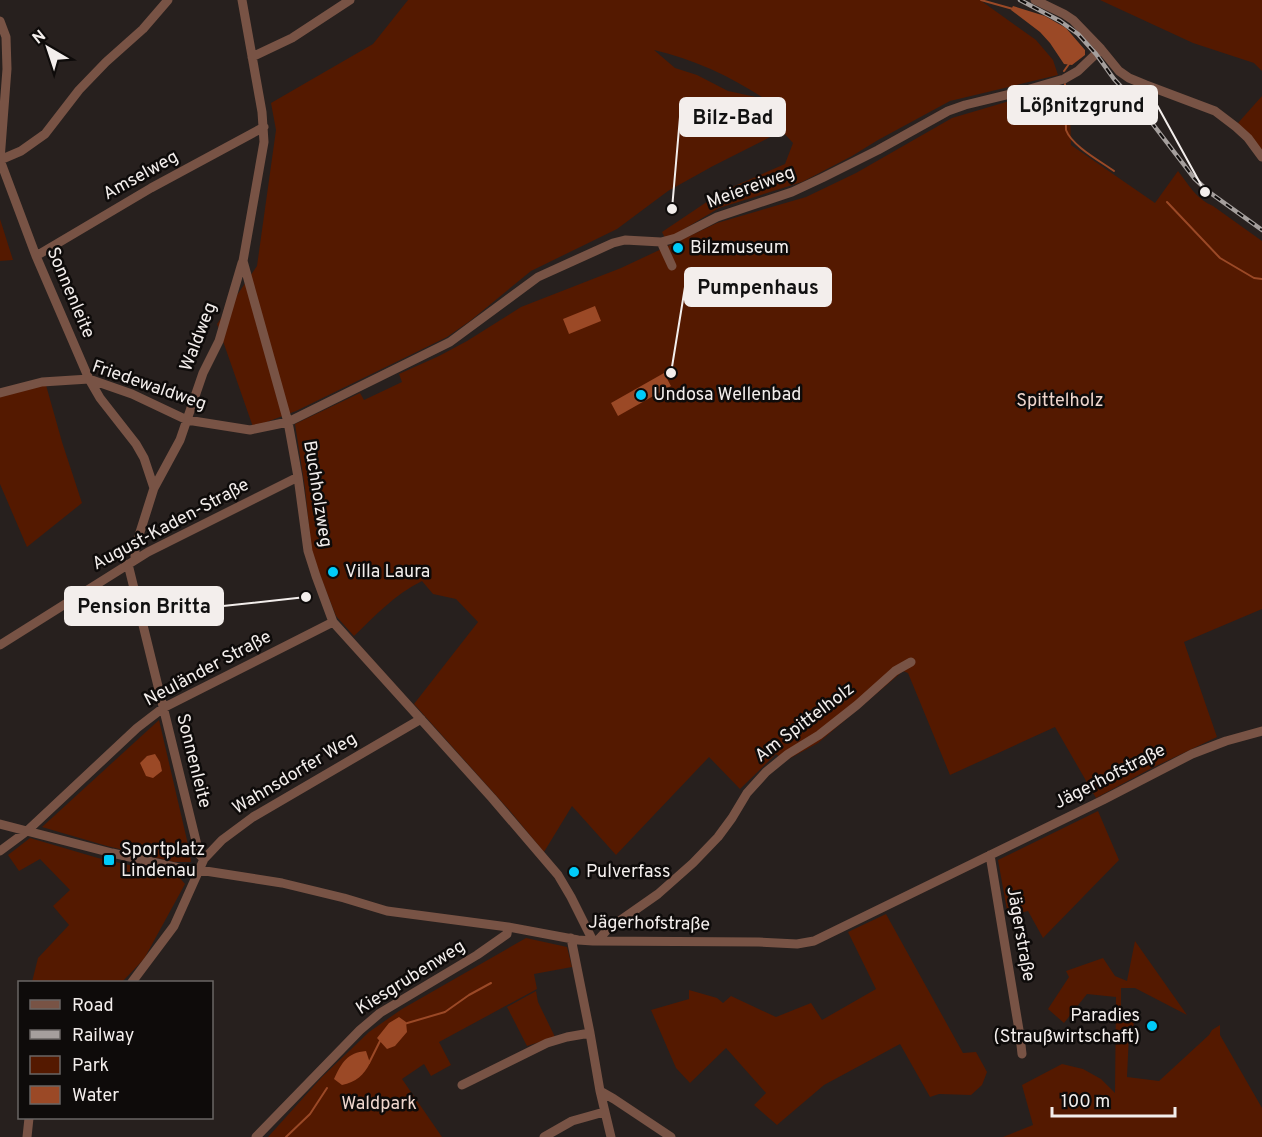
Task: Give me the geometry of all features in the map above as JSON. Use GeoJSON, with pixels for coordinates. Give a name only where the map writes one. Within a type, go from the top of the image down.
{"type":"FeatureCollection","features":[{"type":"Feature","properties":{"kind":"street"},"geometry":{"type":"LineString","coordinates":[[0,160],[21,151],[45,134],[79,90],[143,28],[168,0]]}},
{"type":"Feature","properties":{"kind":"street","name":"Buchholzweg"},"geometry":{"type":"LineString","coordinates":[[242,0],[264,127],[264,142],[243,261],[288,422],[309,551],[333,622],[492,798],[558,875],[595,941]]}},
{"type":"Feature","properties":{"kind":"street"},"geometry":{"type":"LineString","coordinates":[[252,57],[292,38],[350,0]]}},
{"type":"Feature","properties":{"kind":"street"},"geometry":{"type":"LineString","coordinates":[[1035,0],[1073,20],[1119,72],[1215,111],[1248,138],[1262,157]]}},
{"type":"Feature","properties":{"kind":"street","name":"Sonnenleite"},"geometry":{"type":"LineString","coordinates":[[0,21],[6,37],[7,69],[0,160],[36,256],[89,379],[100,398],[136,444],[144,458],[154,488],[131,562],[163,708],[198,849],[204,859]]}},
{"type":"Feature","properties":{"kind":"street","name":"Meiereiweg"},"geometry":{"type":"LineString","coordinates":[[288,422],[450,342],[538,277],[604,247],[625,240],[661,242],[676,238],[717,217],[792,192],[878,150],[948,111],[1064,79],[1078,71],[1101,50]]}},
{"type":"Feature","properties":{"kind":"street","name":"Amselweg"},"geometry":{"type":"LineString","coordinates":[[36,256],[151,188],[264,127]]}},
{"type":"Feature","properties":{"kind":"street"},"geometry":{"type":"LineString","coordinates":[[661,242],[672,266]]}},
{"type":"Feature","properties":{"kind":"street","name":"Waldweg"},"geometry":{"type":"LineString","coordinates":[[154,488],[180,440],[203,372],[219,341],[243,261]]}},
{"type":"Feature","properties":{"kind":"street","name":"Friedewaldweg"},"geometry":{"type":"LineString","coordinates":[[0,393],[42,382],[89,379],[132,394],[187,420],[250,430],[288,422]]}},
{"type":"Feature","properties":{"kind":"street","name":"August-Kaden-Straße"},"geometry":{"type":"LineString","coordinates":[[0,645],[131,562],[298,477]]}},
{"type":"Feature","properties":{"kind":"street","name":"Neuländer Straße"},"geometry":{"type":"LineString","coordinates":[[0,851],[27,831],[131,734],[163,708],[333,622]]}},
{"type":"Feature","properties":{"kind":"street","name":"Am Spittelholz"},"geometry":{"type":"LineString","coordinates":[[595,941],[608,929],[658,894],[693,863],[718,837],[747,793],[766,772],[788,754],[819,735],[895,671],[911,662]]}},
{"type":"Feature","properties":{"kind":"street","name":"Wahnsdorfer Weg"},"geometry":{"type":"LineString","coordinates":[[199,870],[204,859],[222,840],[253,817],[421,719]]}},
{"type":"Feature","properties":{"kind":"street","name":"Jägerhofstraße"},"geometry":{"type":"LineString","coordinates":[[0,824],[112,854],[188,870],[282,883],[387,911],[595,941],[798,944],[814,941],[1093,805],[1192,754],[1262,731]]}},
{"type":"Feature","properties":{"kind":"street","name":"Jägerstraße"},"geometry":{"type":"LineString","coordinates":[[990,855],[1022,1054]]}},
{"type":"Feature","properties":{"kind":"street"},"geometry":{"type":"LineString","coordinates":[[133,981],[174,926],[199,870]]}},
{"type":"Feature","properties":{"kind":"street","name":"Kiesgrubenweg"},"geometry":{"type":"LineString","coordinates":[[256,1137],[360,1030],[380,1013],[477,956],[507,934],[508,927]]}},
{"type":"Feature","properties":{"kind":"street"},"geometry":{"type":"LineString","coordinates":[[571,938],[610,1137]]}},
{"type":"Feature","properties":{"kind":"street"},"geometry":{"type":"LineString","coordinates":[[462,1085],[547,1043],[567,1036],[590,1033]]}},
{"type":"Feature","properties":{"kind":"street"},"geometry":{"type":"LineString","coordinates":[[600,1091],[671,1137]]}},
{"type":"Feature","properties":{"kind":"street"},"geometry":{"type":"LineString","coordinates":[[544,1137],[572,1121],[604,1112]]}},
{"type":"Feature","properties":{"kind":"street"},"geometry":{"type":"LineString","coordinates":[[27,1137],[29,1119]]}},
{"type":"Feature","properties":{"kind":"green space"},"geometry":{"type":"Polygon","coordinates":[[[408,0],[980,0],[1036,40],[1053,60],[1058,75],[950,101],[802,182],[719,208],[671,237],[665,238],[662,232],[723,191],[785,164],[793,143],[782,131],[668,191],[617,229],[531,271],[447,337],[296,411],[253,427],[217,324],[257,266],[276,130],[271,103],[373,44],[408,0]],[[654,50],[675,68],[697,75],[728,91],[765,99],[712,70],[683,58],[654,50]]]}},
{"type":"Feature","properties":{"kind":"green space"},"geometry":{"type":"Polygon","coordinates":[[[1100,0],[1262,0],[1262,71],[1254,63],[1193,43],[1100,0]]]}},
{"type":"Feature","properties":{"kind":"green space","name":"Spittelholz"},"geometry":{"type":"Polygon","coordinates":[[[1060,86],[1070,112],[1071,145],[1155,203],[1178,171],[1202,200],[1262,241],[1262,609],[1184,642],[1217,737],[1096,798],[1055,727],[950,775],[908,673],[903,671],[818,743],[785,761],[776,754],[740,789],[709,757],[616,855],[572,806],[544,852],[414,704],[478,622],[456,599],[433,594],[422,581],[394,599],[354,636],[336,616],[312,555],[295,424],[360,393],[364,400],[402,382],[399,374],[467,341],[521,307],[621,268],[717,223],[806,197],[856,173],[952,118],[1060,86]]]}},
{"type":"Feature","properties":{"kind":"green space"},"geometry":{"type":"Polygon","coordinates":[[[1262,96],[1262,151],[1238,123],[1262,96]]]}},
{"type":"Feature","properties":{"kind":"green space"},"geometry":{"type":"Polygon","coordinates":[[[0,219],[13,260],[0,261],[0,219]]]}},
{"type":"Feature","properties":{"kind":"green space"},"geometry":{"type":"Polygon","coordinates":[[[46,385],[82,503],[27,547],[0,484],[0,396],[46,385]]]}},
{"type":"Feature","properties":{"kind":"green space"},"geometry":{"type":"Polygon","coordinates":[[[159,720],[191,862],[174,862],[42,827],[159,720]]]}},
{"type":"Feature","properties":{"kind":"green space"},"geometry":{"type":"Polygon","coordinates":[[[1098,811],[1119,860],[1043,938],[1028,911],[1008,916],[998,860],[1098,811]]]}},
{"type":"Feature","properties":{"kind":"green space"},"geometry":{"type":"Polygon","coordinates":[[[30,838],[98,858],[178,876],[185,884],[144,959],[123,981],[32,981],[38,958],[69,925],[53,906],[70,890],[40,859],[19,871],[8,855],[30,838]]]}},
{"type":"Feature","properties":{"kind":"green space"},"geometry":{"type":"Polygon","coordinates":[[[886,914],[963,1053],[976,1052],[987,1072],[982,1085],[971,1095],[939,1094],[930,1097],[900,1044],[824,1085],[777,1125],[754,1105],[766,1093],[726,1048],[690,1083],[676,1068],[651,1010],[689,999],[689,990],[717,998],[723,1003],[731,996],[776,1017],[811,1003],[822,1020],[876,989],[848,932],[886,914]]]}},
{"type":"Feature","properties":{"kind":"green space","name":"Waldpark"},"geometry":{"type":"Polygon","coordinates":[[[526,938],[567,947],[572,967],[534,974],[537,989],[439,1042],[451,1065],[431,1076],[424,1064],[402,1079],[442,1137],[268,1137],[322,1077],[369,1032],[402,1009],[526,938]]]}},
{"type":"Feature","properties":{"kind":"green space"},"geometry":{"type":"Polygon","coordinates":[[[1135,941],[1187,1015],[1135,988],[1121,988],[1121,1018],[1134,1019],[1133,1033],[1129,1034],[1127,1077],[1159,1081],[1220,1025],[1220,1035],[1262,1108],[1262,1137],[1003,1137],[1033,1125],[1022,1085],[1062,1064],[1083,1069],[1101,1079],[1115,1093],[1116,997],[1087,994],[1064,1023],[1048,1009],[1069,977],[1066,971],[1103,958],[1115,976],[1127,981],[1135,941]]]}},
{"type":"Feature","properties":{"kind":"green space"},"geometry":{"type":"Polygon","coordinates":[[[536,991],[538,1002],[555,1037],[527,1046],[507,1007],[536,991]]]}},
{"type":"Feature","properties":{"kind":"water"},"geometry":{"type":"Polygon","coordinates":[[[1013,6],[1045,16],[1066,28],[1085,50],[1085,55],[1072,65],[1064,64],[1040,32],[1011,10],[1013,6]]]}},
{"type":"Feature","properties":{"kind":"water"},"geometry":{"type":"Polygon","coordinates":[[[595,306],[601,321],[569,334],[563,319],[595,306]]]}},
{"type":"Feature","properties":{"kind":"water","name":"Undosa Wellenbad"},"geometry":{"type":"Polygon","coordinates":[[[664,373],[671,386],[618,416],[611,403],[664,373]]]}},
{"type":"Feature","properties":{"kind":"water"},"geometry":{"type":"Polygon","coordinates":[[[155,754],[162,771],[153,778],[146,776],[140,763],[147,756],[155,754]]]}},
{"type":"Feature","properties":{"kind":"water"},"geometry":{"type":"Polygon","coordinates":[[[399,1017],[406,1022],[407,1032],[395,1046],[387,1049],[377,1038],[389,1023],[399,1017]]]}},
{"type":"Feature","properties":{"kind":"water"},"geometry":{"type":"Polygon","coordinates":[[[366,1051],[370,1063],[359,1077],[342,1085],[334,1079],[346,1059],[366,1051]]]}},
{"type":"Feature","properties":{"kind":"waterway"},"geometry":{"type":"LineString","coordinates":[[981,0],[1013,9]]}},
{"type":"Feature","properties":{"kind":"waterway"},"geometry":{"type":"LineString","coordinates":[[1064,71],[1069,64]]}},
{"type":"Feature","properties":{"kind":"waterway"},"geometry":{"type":"LineString","coordinates":[[1065,84],[1066,130],[1069,136],[1087,153],[1114,171]]}},
{"type":"Feature","properties":{"kind":"waterway"},"geometry":{"type":"LineString","coordinates":[[1167,202],[1220,258],[1254,278],[1262,279]]}},
{"type":"Feature","properties":{"kind":"waterway"},"geometry":{"type":"LineString","coordinates":[[404,1024],[445,1012],[491,983]]}},
{"type":"Feature","properties":{"kind":"waterway"},"geometry":{"type":"LineString","coordinates":[[369,1063],[382,1039]]}},
{"type":"Feature","properties":{"kind":"waterway"},"geometry":{"type":"LineString","coordinates":[[286,1137],[310,1114],[327,1088]]}},
{"type":"Feature","properties":{"kind":"railway"},"geometry":{"type":"LineString","coordinates":[[1020,0],[1060,21],[1078,34],[1139,106],[1194,178],[1209,192],[1262,230]]}},
{"type":"Feature","properties":{"kind":"place","name":"Lößnitzgrund"},"geometry":{"type":"Point","coordinates":[1205,192]}},
{"type":"Feature","properties":{"kind":"place","name":"Bilz-Bad"},"geometry":{"type":"Point","coordinates":[672,209]}},
{"type":"Feature","properties":{"kind":"place","name":"Bilzmuseum"},"geometry":{"type":"Point","coordinates":[678,248]}},
{"type":"Feature","properties":{"kind":"place","name":"Pumpenhaus"},"geometry":{"type":"Point","coordinates":[671,373]}},
{"type":"Feature","properties":{"kind":"place","name":"Undosa Wellenbad"},"geometry":{"type":"Point","coordinates":[641,395]}},
{"type":"Feature","properties":{"kind":"place","name":"Villa Laura"},"geometry":{"type":"Point","coordinates":[333,572]}},
{"type":"Feature","properties":{"kind":"place","name":"Pension Britta"},"geometry":{"type":"Point","coordinates":[306,597]}},
{"type":"Feature","properties":{"kind":"place","name":"Sportplatz Lindenau"},"geometry":{"type":"Point","coordinates":[109,860]}},
{"type":"Feature","properties":{"kind":"place","name":"Pulverfass"},"geometry":{"type":"Point","coordinates":[574,872]}},
{"type":"Feature","properties":{"kind":"place","name":"Paradies (Straußwirtschaft)"},"geometry":{"type":"Point","coordinates":[1152,1026]}}]}
